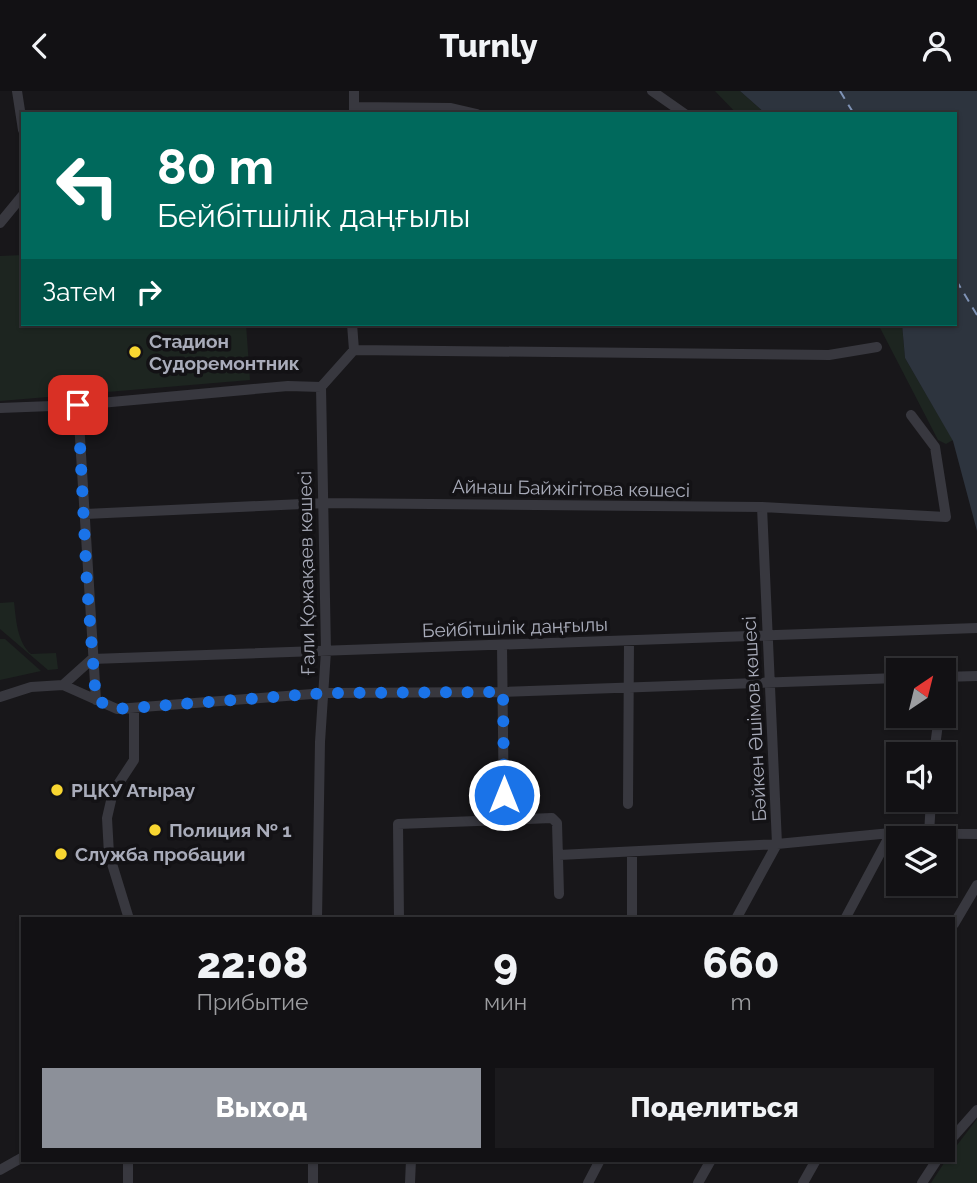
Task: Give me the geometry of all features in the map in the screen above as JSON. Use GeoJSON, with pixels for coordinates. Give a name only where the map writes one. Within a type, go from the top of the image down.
{"type":"FeatureCollection","features":[{"type":"Feature","properties":{"kind":"street"},"geometry":{"type":"LineString","coordinates":[[17,91],[21,117]]}},
{"type":"Feature","properties":{"kind":"street"},"geometry":{"type":"LineString","coordinates":[[354,91],[354,111],[452,108],[469,112]]}},
{"type":"Feature","properties":{"kind":"street"},"geometry":{"type":"LineString","coordinates":[[652,91],[682,112]]}},
{"type":"Feature","properties":{"kind":"street"},"geometry":{"type":"LineString","coordinates":[[0,223],[21,197]]}},
{"type":"Feature","properties":{"kind":"street"},"geometry":{"type":"LineString","coordinates":[[0,408],[78,405],[288,386],[321,387],[354,350],[352,326]]}},
{"type":"Feature","properties":{"kind":"street"},"geometry":{"type":"LineString","coordinates":[[354,350],[829,355],[877,347]]}},
{"type":"Feature","properties":{"kind":"street","name":"Ғали Қожақаев көшесі"},"geometry":{"type":"LineString","coordinates":[[317,917],[320,742],[326,651],[321,387]]}},
{"type":"Feature","properties":{"kind":"street"},"geometry":{"type":"LineString","coordinates":[[78,405],[96,700]]}},
{"type":"Feature","properties":{"kind":"street","name":"Айнаш Байжігітова көшесі"},"geometry":{"type":"LineString","coordinates":[[85,514],[324,503],[762,507],[946,517],[935,447],[911,415]]}},
{"type":"Feature","properties":{"kind":"street","name":"Бәйкен Әшімов көшесі"},"geometry":{"type":"LineString","coordinates":[[737,917],[777,844],[762,507]]}},
{"type":"Feature","properties":{"kind":"street","name":"Бейбітшілік даңғылы"},"geometry":{"type":"LineString","coordinates":[[92,659],[977,628]]}},
{"type":"Feature","properties":{"kind":"street"},"geometry":{"type":"LineString","coordinates":[[628,804],[629,641]]}},
{"type":"Feature","properties":{"kind":"street"},"geometry":{"type":"LineString","coordinates":[[502,645],[504,820]]}},
{"type":"Feature","properties":{"kind":"street"},"geometry":{"type":"LineString","coordinates":[[63,685],[92,659]]}},
{"type":"Feature","properties":{"kind":"street"},"geometry":{"type":"LineString","coordinates":[[956,679],[977,676]]}},
{"type":"Feature","properties":{"kind":"street"},"geometry":{"type":"LineString","coordinates":[[0,697],[31,687],[63,685],[117,709],[325,693],[503,692],[771,680],[886,678]]}},
{"type":"Feature","properties":{"kind":"street"},"geometry":{"type":"LineString","coordinates":[[128,917],[109,854],[107,818],[113,792],[134,760],[134,708]]}},
{"type":"Feature","properties":{"kind":"street"},"geometry":{"type":"LineString","coordinates":[[399,917],[398,824],[555,819],[559,894]]}},
{"type":"Feature","properties":{"kind":"street"},"geometry":{"type":"LineString","coordinates":[[559,855],[777,844],[886,834]]}},
{"type":"Feature","properties":{"kind":"street"},"geometry":{"type":"LineString","coordinates":[[956,834],[977,834]]}},
{"type":"Feature","properties":{"kind":"street"},"geometry":{"type":"LineString","coordinates":[[846,917],[886,843]]}},
{"type":"Feature","properties":{"kind":"street"},"geometry":{"type":"LineString","coordinates":[[632,852],[632,917]]}},
{"type":"Feature","properties":{"kind":"street"},"geometry":{"type":"LineString","coordinates":[[955,923],[977,885]]}},
{"type":"Feature","properties":{"kind":"street"},"geometry":{"type":"LineString","coordinates":[[955,1135],[977,1110]]}},
{"type":"Feature","properties":{"kind":"street"},"geometry":{"type":"LineString","coordinates":[[0,1170],[21,1158]]}},
{"type":"Feature","properties":{"kind":"street"},"geometry":{"type":"LineString","coordinates":[[128,1162],[128,1183]]}},
{"type":"Feature","properties":{"kind":"street"},"geometry":{"type":"LineString","coordinates":[[313,1162],[313,1183]]}},
{"type":"Feature","properties":{"kind":"street"},"geometry":{"type":"LineString","coordinates":[[410,1183],[411,1162]]}},
{"type":"Feature","properties":{"kind":"street"},"geometry":{"type":"LineString","coordinates":[[588,1183],[599,1162]]}},
{"type":"Feature","properties":{"kind":"street"},"geometry":{"type":"LineString","coordinates":[[698,1183],[710,1162]]}},
{"type":"Feature","properties":{"kind":"street"},"geometry":{"type":"LineString","coordinates":[[803,1183],[815,1162]]}},
{"type":"Feature","properties":{"kind":"street"},"geometry":{"type":"LineString","coordinates":[[922,1183],[936,1162]]}},
{"type":"Feature","properties":{"kind":"shaded area"},"geometry":{"type":"Polygon","coordinates":[[[715,91],[740,91],[764,112],[735,112],[715,91]]]}},
{"type":"Feature","properties":{"kind":"shaded area"},"geometry":{"type":"Polygon","coordinates":[[[740,91],[977,91],[977,531],[953,441],[905,358],[902,326],[957,326],[957,112],[764,112],[740,91]]]}},
{"type":"Feature","properties":{"kind":"shaded area","name":"Стадион Судоремонтник"},"geometry":{"type":"Polygon","coordinates":[[[21,255],[21,326],[246,326],[250,380],[0,401],[0,256],[21,255]]]}},
{"type":"Feature","properties":{"kind":"shaded area"},"geometry":{"type":"Polygon","coordinates":[[[879,326],[902,326],[905,358],[953,440],[946,444],[938,440],[879,326]]]}},
{"type":"Feature","properties":{"kind":"shaded area"},"geometry":{"type":"Polygon","coordinates":[[[14,602],[18,630],[26,649],[31,654],[56,653],[58,669],[48,670],[0,629],[0,603],[14,602]]]}},
{"type":"Feature","properties":{"kind":"shaded area"},"geometry":{"type":"Polygon","coordinates":[[[0,639],[5,639],[41,671],[0,680],[0,639]]]}},
{"type":"Feature","properties":{"kind":"shaded area"},"geometry":{"type":"Polygon","coordinates":[[[977,1119],[977,1183],[931,1183],[945,1162],[955,1162],[955,1148],[977,1119]]]}},
{"type":"Feature","properties":{"kind":"ferry route"},"geometry":{"type":"LineString","coordinates":[[840,91],[853,112]]}},
{"type":"Feature","properties":{"kind":"ferry route"},"geometry":{"type":"LineString","coordinates":[[957,282],[977,315]]}},
{"type":"Feature","properties":{"kind":"place","name":"Стадион Судоремонтник"},"geometry":{"type":"Point","coordinates":[135,352]}},
{"type":"Feature","properties":{"kind":"place","name":"РЦКУ Атырау"},"geometry":{"type":"Point","coordinates":[57,790]}},
{"type":"Feature","properties":{"kind":"place","name":"Полиция № 1"},"geometry":{"type":"Point","coordinates":[155,830]}},
{"type":"Feature","properties":{"kind":"place","name":"Служба пробации"},"geometry":{"type":"Point","coordinates":[61,854]}},
{"type":"Feature","properties":{"kind":"route"},"geometry":{"type":"LineString","coordinates":[[78,405],[96,700],[117,709],[237,702],[325,693],[503,692],[504,795]]}}]}
